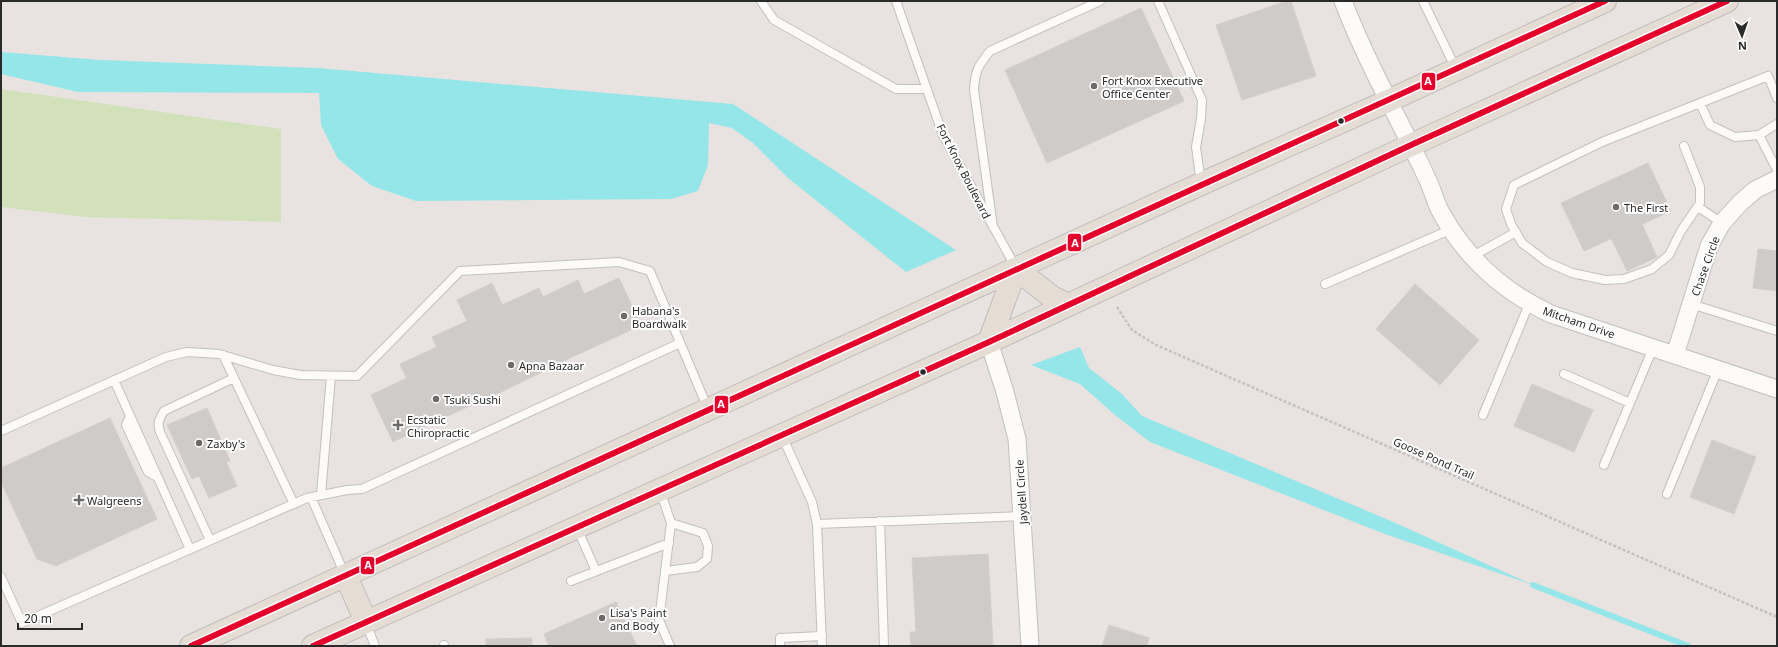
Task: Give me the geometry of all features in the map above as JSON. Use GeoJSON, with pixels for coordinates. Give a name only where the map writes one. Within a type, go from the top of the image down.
{"type":"FeatureCollection","features":[{"type":"Feature","properties":{"kind":"main road"},"geometry":{"type":"LineString","coordinates":[[313,646],[989,342],[1411,145],[1727,1]]}},
{"type":"Feature","properties":{"kind":"main road"},"geometry":{"type":"LineString","coordinates":[[191,646],[1201,184],[1456,70],[1593,4]]}},
{"type":"Feature","properties":{"kind":"main road"},"geometry":{"type":"LineString","coordinates":[[1016,269],[1052,297],[1068,304]]}},
{"type":"Feature","properties":{"kind":"main road"},"geometry":{"type":"LineString","coordinates":[[989,342],[1016,269]]}},
{"type":"Feature","properties":{"kind":"main road"},"geometry":{"type":"LineString","coordinates":[[346,576],[366,622]]}},
{"type":"Feature","properties":{"kind":"street","name":"Mitcham Drive"},"geometry":{"type":"LineString","coordinates":[[1343,1],[1388,101],[1411,145],[1442,215],[1483,268],[1529,304],[1551,314],[1777,389]]}},
{"type":"Feature","properties":{"kind":"street","name":"Chase Circle"},"geometry":{"type":"LineString","coordinates":[[1675,355],[1710,246],[1722,223],[1740,202],[1755,190],[1777,179]]}},
{"type":"Feature","properties":{"kind":"street","name":"Jaydell Circle"},"geometry":{"type":"LineString","coordinates":[[989,342],[1005,392],[1017,439],[1030,646]]}},
{"type":"Feature","properties":{"kind":"lane"},"geometry":{"type":"LineString","coordinates":[[762,1],[774,20],[896,89],[927,88]]}},
{"type":"Feature","properties":{"kind":"lane","name":"Fort Knox Boulevard"},"geometry":{"type":"LineString","coordinates":[[896,1],[943,135],[1016,269]]}},
{"type":"Feature","properties":{"kind":"lane"},"geometry":{"type":"LineString","coordinates":[[993,227],[974,90],[975,74],[979,65],[990,51],[1100,1]]}},
{"type":"Feature","properties":{"kind":"lane"},"geometry":{"type":"LineString","coordinates":[[1158,1],[1202,100],[1201,118],[1196,147],[1201,184]]}},
{"type":"Feature","properties":{"kind":"lane"},"geometry":{"type":"LineString","coordinates":[[1423,1],[1456,70]]}},
{"type":"Feature","properties":{"kind":"lane"},"geometry":{"type":"LineString","coordinates":[[1684,146],[1700,187],[1700,203],[1681,231],[1669,255],[1652,270],[1624,279],[1605,280],[1572,273],[1547,262],[1522,243],[1506,209],[1514,185],[1602,142],[1768,76],[1777,98]]}},
{"type":"Feature","properties":{"kind":"lane"},"geometry":{"type":"LineString","coordinates":[[1700,103],[1710,125],[1735,137],[1759,136],[1777,124]]}},
{"type":"Feature","properties":{"kind":"lane"},"geometry":{"type":"LineString","coordinates":[[1759,136],[1777,170]]}},
{"type":"Feature","properties":{"kind":"lane"},"geometry":{"type":"LineString","coordinates":[[1698,207],[1722,223]]}},
{"type":"Feature","properties":{"kind":"lane"},"geometry":{"type":"LineString","coordinates":[[1325,284],[1452,229]]}},
{"type":"Feature","properties":{"kind":"lane"},"geometry":{"type":"LineString","coordinates":[[1473,256],[1516,232]]}},
{"type":"Feature","properties":{"kind":"lane"},"geometry":{"type":"LineString","coordinates":[[1,431],[166,357],[186,352],[222,355],[273,370],[300,375],[358,376],[460,271],[619,262],[650,271],[708,410]]}},
{"type":"Feature","properties":{"kind":"lane"},"geometry":{"type":"LineString","coordinates":[[1483,415],[1529,304]]}},
{"type":"Feature","properties":{"kind":"lane"},"geometry":{"type":"LineString","coordinates":[[1691,304],[1777,331]]}},
{"type":"Feature","properties":{"kind":"lane"},"geometry":{"type":"LineString","coordinates":[[1,577],[22,623],[311,497],[362,489],[680,343]]}},
{"type":"Feature","properties":{"kind":"lane"},"geometry":{"type":"LineString","coordinates":[[1604,465],[1653,348]]}},
{"type":"Feature","properties":{"kind":"lane"},"geometry":{"type":"LineString","coordinates":[[222,355],[294,504]]}},
{"type":"Feature","properties":{"kind":"lane"},"geometry":{"type":"LineString","coordinates":[[1667,494],[1718,369]]}},
{"type":"Feature","properties":{"kind":"lane"},"geometry":{"type":"LineString","coordinates":[[1564,374],[1630,403]]}},
{"type":"Feature","properties":{"kind":"lane"},"geometry":{"type":"LineString","coordinates":[[321,495],[330,376]]}},
{"type":"Feature","properties":{"kind":"lane"},"geometry":{"type":"LineString","coordinates":[[210,540],[160,432],[158,424],[159,418],[164,411],[234,378]]}},
{"type":"Feature","properties":{"kind":"lane"},"geometry":{"type":"LineString","coordinates":[[114,380],[130,416],[126,425],[148,472],[158,477],[190,549]]}},
{"type":"Feature","properties":{"kind":"lane"},"geometry":{"type":"LineString","coordinates":[[781,435],[812,502],[817,524],[822,646]]}},
{"type":"Feature","properties":{"kind":"lane"},"geometry":{"type":"LineString","coordinates":[[660,490],[672,522],[659,620],[670,646]]}},
{"type":"Feature","properties":{"kind":"lane"},"geometry":{"type":"LineString","coordinates":[[311,497],[346,576]]}},
{"type":"Feature","properties":{"kind":"lane"},"geometry":{"type":"LineString","coordinates":[[817,524],[1022,516]]}},
{"type":"Feature","properties":{"kind":"lane"},"geometry":{"type":"LineString","coordinates":[[880,521],[884,646]]}},
{"type":"Feature","properties":{"kind":"lane"},"geometry":{"type":"LineString","coordinates":[[665,571],[697,567],[707,559],[708,546],[703,532],[672,522]]}},
{"type":"Feature","properties":{"kind":"lane"},"geometry":{"type":"LineString","coordinates":[[576,527],[596,571]]}},
{"type":"Feature","properties":{"kind":"lane"},"geometry":{"type":"LineString","coordinates":[[571,581],[669,543]]}},
{"type":"Feature","properties":{"kind":"lane"},"geometry":{"type":"LineString","coordinates":[[366,622],[375,646]]}},
{"type":"Feature","properties":{"kind":"lane"},"geometry":{"type":"LineString","coordinates":[[780,646],[780,638],[822,636]]}},
{"type":"Feature","properties":{"kind":"path","name":"Goose Pond Trail"},"geometry":{"type":"LineString","coordinates":[[1104,288],[1132,330],[1156,345],[1777,617]]}},
{"type":"Feature","properties":{"kind":"green space"},"geometry":{"type":"Polygon","coordinates":[[[1,89],[281,129],[281,222],[86,217],[1,207],[1,89]]]}},
{"type":"Feature","properties":{"kind":"water"},"geometry":{"type":"Polygon","coordinates":[[[1,52],[100,60],[318,68],[733,104],[956,250],[906,272],[788,178],[753,143],[732,128],[709,123],[708,165],[698,191],[671,199],[416,201],[372,186],[338,159],[321,125],[319,93],[78,92],[1,74],[1,52]]]}},
{"type":"Feature","properties":{"kind":"water"},"geometry":{"type":"Polygon","coordinates":[[[1080,347],[1089,368],[1122,394],[1142,416],[1391,521],[1533,585],[1385,534],[1150,442],[1115,415],[1080,384],[1031,365],[1080,347]]]}},
{"type":"Feature","properties":{"kind":"building"},"geometry":{"type":"Polygon","coordinates":[[[1287,1],[1291,1],[1316,76],[1242,100],[1216,25],[1287,1]]]}},
{"type":"Feature","properties":{"kind":"building","name":"Fort Knox Executive Office Center"},"geometry":{"type":"Polygon","coordinates":[[[1141,8],[1184,101],[1047,163],[1005,70],[1141,8]]]}},
{"type":"Feature","properties":{"kind":"building","name":"The First"},"geometry":{"type":"Polygon","coordinates":[[[1648,163],[1671,211],[1584,251],[1561,203],[1648,163]]]}},
{"type":"Feature","properties":{"kind":"building"},"geometry":{"type":"Polygon","coordinates":[[[1642,224],[1657,257],[1627,271],[1611,238],[1642,224]]]}},
{"type":"Feature","properties":{"kind":"building"},"geometry":{"type":"Polygon","coordinates":[[[1758,249],[1777,251],[1777,291],[1753,288],[1758,249]]]}},
{"type":"Feature","properties":{"kind":"building"},"geometry":{"type":"Polygon","coordinates":[[[619,278],[641,325],[605,342],[584,294],[619,278]]]}},
{"type":"Feature","properties":{"kind":"building"},"geometry":{"type":"Polygon","coordinates":[[[578,280],[605,342],[570,358],[543,297],[578,280]]]}},
{"type":"Feature","properties":{"kind":"building"},"geometry":{"type":"Polygon","coordinates":[[[492,283],[536,375],[501,392],[457,300],[492,283]]]}},
{"type":"Feature","properties":{"kind":"building"},"geometry":{"type":"Polygon","coordinates":[[[1415,284],[1479,340],[1440,385],[1376,329],[1415,284]]]}},
{"type":"Feature","properties":{"kind":"building"},"geometry":{"type":"Polygon","coordinates":[[[539,288],[570,358],[536,375],[502,305],[539,288]]]}},
{"type":"Feature","properties":{"kind":"building"},"geometry":{"type":"Polygon","coordinates":[[[467,321],[501,392],[465,408],[432,337],[467,321]]]}},
{"type":"Feature","properties":{"kind":"building"},"geometry":{"type":"Polygon","coordinates":[[[437,347],[465,408],[428,425],[400,364],[437,347]]]}},
{"type":"Feature","properties":{"kind":"building"},"geometry":{"type":"Polygon","coordinates":[[[407,378],[428,425],[393,442],[371,395],[407,378]]]}},
{"type":"Feature","properties":{"kind":"building"},"geometry":{"type":"Polygon","coordinates":[[[1532,384],[1593,410],[1574,452],[1514,426],[1532,384]]]}},
{"type":"Feature","properties":{"kind":"building","name":"Zaxby's"},"geometry":{"type":"Polygon","coordinates":[[[207,408],[230,461],[226,462],[237,486],[209,498],[199,476],[192,479],[167,425],[207,408]]]}},
{"type":"Feature","properties":{"kind":"building","name":"Walgreens"},"geometry":{"type":"Polygon","coordinates":[[[110,418],[157,519],[56,566],[37,559],[1,482],[1,468],[110,418]]]}},
{"type":"Feature","properties":{"kind":"building"},"geometry":{"type":"Polygon","coordinates":[[[1712,440],[1756,457],[1734,514],[1690,497],[1712,440]]]}},
{"type":"Feature","properties":{"kind":"building"},"geometry":{"type":"Polygon","coordinates":[[[988,554],[993,646],[911,646],[910,632],[916,632],[912,558],[988,554]]]}},
{"type":"Feature","properties":{"kind":"building","name":"Lisa's Paint and Body"},"geometry":{"type":"Polygon","coordinates":[[[616,602],[637,646],[549,646],[544,634],[616,602]]]}},
{"type":"Feature","properties":{"kind":"building"},"geometry":{"type":"Polygon","coordinates":[[[1109,625],[1149,638],[1147,645],[1151,646],[1102,646],[1109,625]]]}},
{"type":"Feature","properties":{"kind":"building"},"geometry":{"type":"Polygon","coordinates":[[[532,638],[532,646],[486,646],[486,639],[532,638]]]}},
{"type":"Feature","properties":{"kind":"waterway"},"geometry":{"type":"LineString","coordinates":[[1533,585],[1688,646]]}},
{"type":"Feature","properties":{"kind":"transit line","name":"A"},"geometry":{"type":"LineString","coordinates":[[191,646],[1605,1]]}},
{"type":"Feature","properties":{"kind":"transit line","name":"A"},"geometry":{"type":"LineString","coordinates":[[313,646],[989,342],[1411,145],[1727,1]]}},
{"type":"Feature","properties":{"kind":"place","name":"Fort Knox Executive Office Center"},"geometry":{"type":"Point","coordinates":[1094,86]}},
{"type":"Feature","properties":{"kind":"place","name":"The First"},"geometry":{"type":"Point","coordinates":[1616,207]}},
{"type":"Feature","properties":{"kind":"place","name":"Habana's Boardwalk"},"geometry":{"type":"Point","coordinates":[624,316]}},
{"type":"Feature","properties":{"kind":"place","name":"Apna Bazaar"},"geometry":{"type":"Point","coordinates":[511,365]}},
{"type":"Feature","properties":{"kind":"place","name":"Tsuki Sushi"},"geometry":{"type":"Point","coordinates":[436,399]}},
{"type":"Feature","properties":{"kind":"place","name":"Ecstatic Chiropractic"},"geometry":{"type":"Point","coordinates":[398,425]}},
{"type":"Feature","properties":{"kind":"place","name":"Zaxby's"},"geometry":{"type":"Point","coordinates":[199,443]}},
{"type":"Feature","properties":{"kind":"place","name":"Walgreens"},"geometry":{"type":"Point","coordinates":[79,500]}},
{"type":"Feature","properties":{"kind":"place","name":"Lisa's Paint and Body"},"geometry":{"type":"Point","coordinates":[602,618]}}]}
